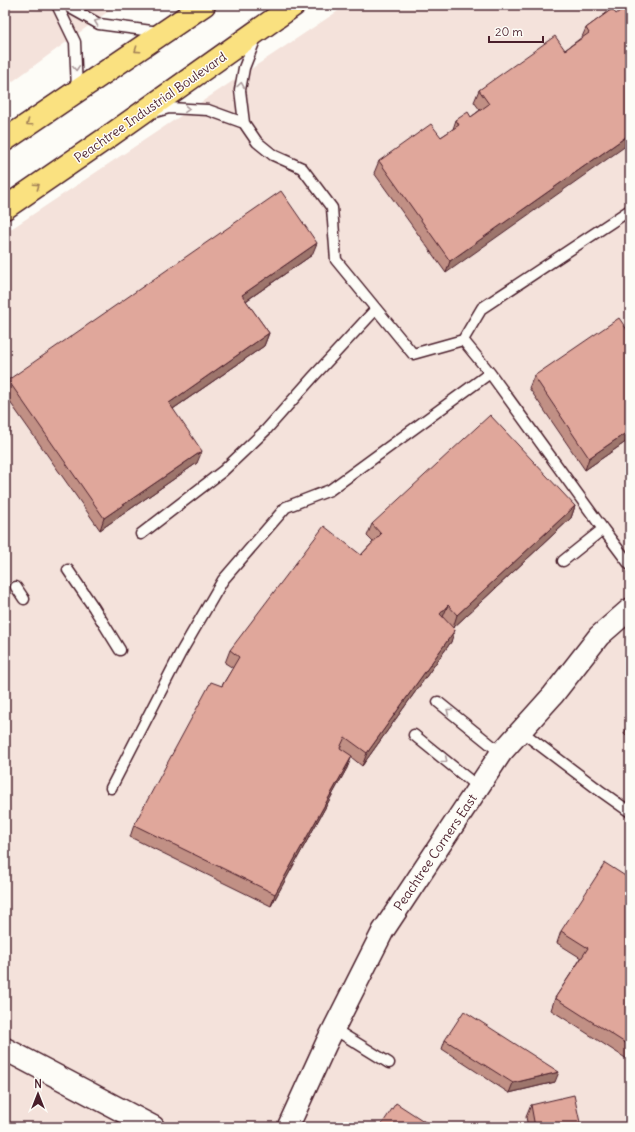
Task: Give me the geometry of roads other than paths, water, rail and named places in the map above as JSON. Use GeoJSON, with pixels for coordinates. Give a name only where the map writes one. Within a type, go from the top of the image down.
{"type":"FeatureCollection","features":[{"type":"Feature","properties":{"kind":"highway"},"geometry":{"type":"LineString","coordinates":[[5,140],[204,5]]}},
{"type":"Feature","properties":{"kind":"highway","name":"Peachtree Industrial Boulevard"},"geometry":{"type":"LineString","coordinates":[[5,208],[136,118],[294,5]]}},
{"type":"Feature","properties":{"kind":"street","name":"Peachtree Corners East"},"geometry":{"type":"LineString","coordinates":[[288,1127],[334,1029],[383,931],[478,787],[501,753],[553,695],[599,636],[630,609]]}},
{"type":"Feature","properties":{"kind":"street"},"geometry":{"type":"LineString","coordinates":[[5,1049],[153,1127]]}},
{"type":"Feature","properties":{"kind":"lane"},"geometry":{"type":"LineString","coordinates":[[57,5],[75,42],[77,91]]}},
{"type":"Feature","properties":{"kind":"lane"},"geometry":{"type":"LineString","coordinates":[[65,5],[99,24],[163,32]]}},
{"type":"Feature","properties":{"kind":"lane"},"geometry":{"type":"LineString","coordinates":[[259,30],[244,68],[240,90],[244,123],[257,142],[273,155],[302,168],[332,208],[336,260],[414,354],[463,340],[482,308],[630,210]]}},
{"type":"Feature","properties":{"kind":"lane"},"geometry":{"type":"LineString","coordinates":[[136,118],[169,108],[208,110],[244,123]]}},
{"type":"Feature","properties":{"kind":"lane"},"geometry":{"type":"LineString","coordinates":[[142,534],[223,471],[266,430],[312,377],[376,309]]}},
{"type":"Feature","properties":{"kind":"lane"},"geometry":{"type":"LineString","coordinates":[[463,340],[490,373],[630,565]]}},
{"type":"Feature","properties":{"kind":"lane"},"geometry":{"type":"LineString","coordinates":[[111,788],[180,654],[223,580],[286,507],[330,490],[490,373]]}},
{"type":"Feature","properties":{"kind":"lane"},"geometry":{"type":"LineString","coordinates":[[563,561],[603,529]]}},
{"type":"Feature","properties":{"kind":"lane"},"geometry":{"type":"LineString","coordinates":[[68,570],[120,650]]}},
{"type":"Feature","properties":{"kind":"lane"},"geometry":{"type":"LineString","coordinates":[[16,587],[24,599]]}},
{"type":"Feature","properties":{"kind":"lane"},"geometry":{"type":"LineString","coordinates":[[438,702],[501,753]]}},
{"type":"Feature","properties":{"kind":"lane"},"geometry":{"type":"LineString","coordinates":[[521,731],[630,812]]}},
{"type":"Feature","properties":{"kind":"lane"},"geometry":{"type":"LineString","coordinates":[[414,735],[478,787]]}},
{"type":"Feature","properties":{"kind":"lane"},"geometry":{"type":"LineString","coordinates":[[334,1029],[389,1063]]}}]}
